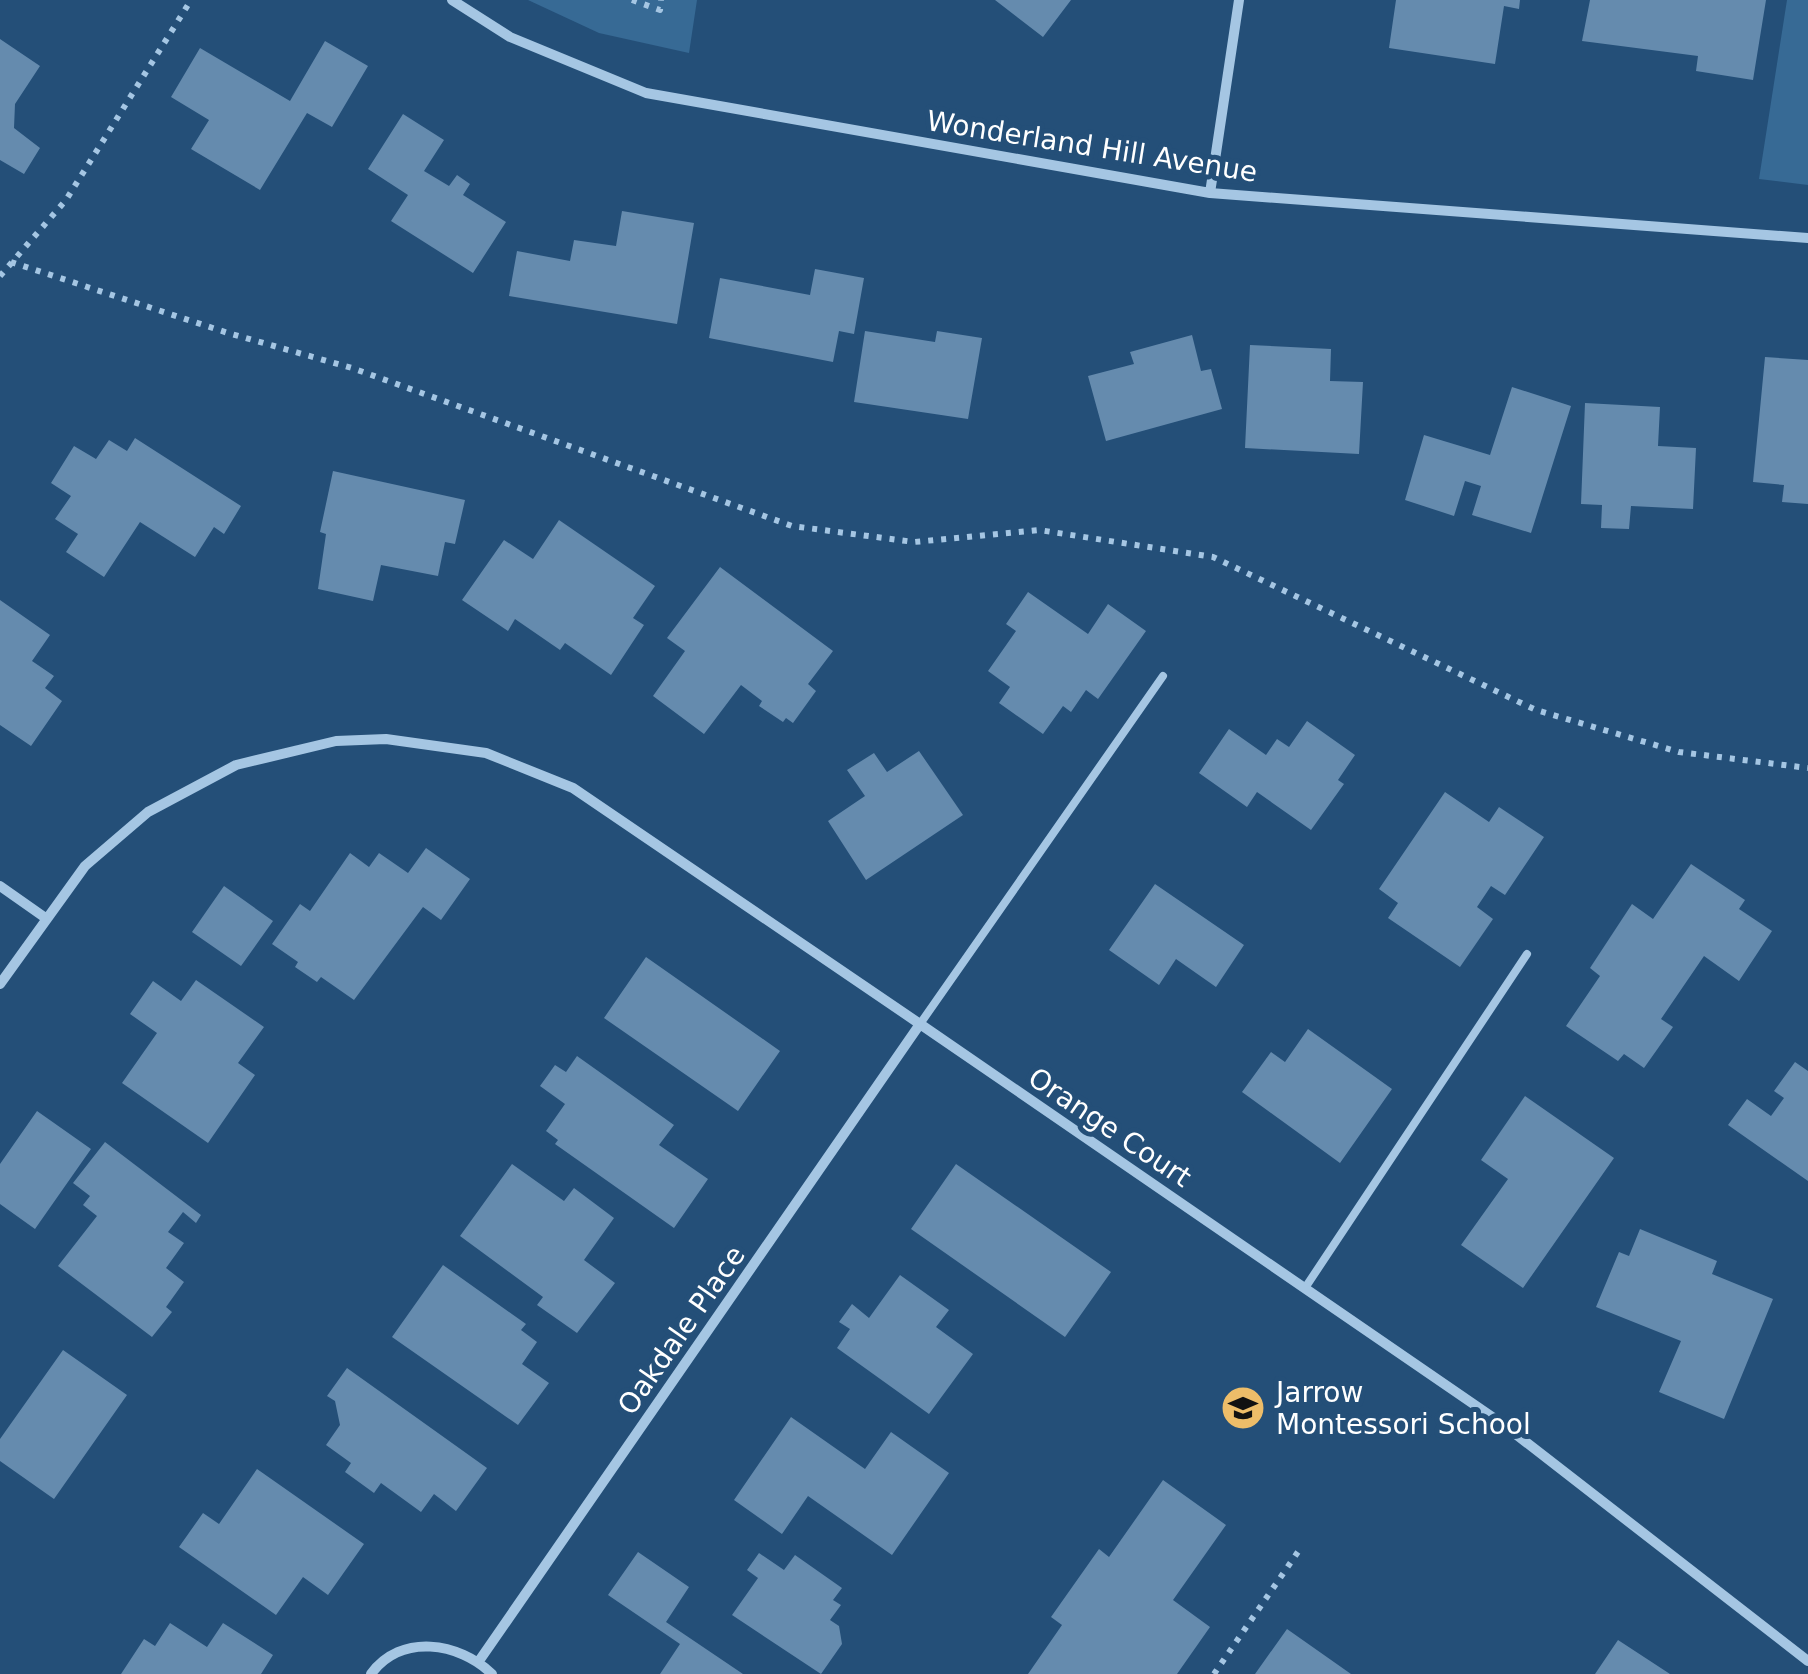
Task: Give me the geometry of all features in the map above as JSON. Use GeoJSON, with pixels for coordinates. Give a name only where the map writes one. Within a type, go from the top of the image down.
{"type":"FeatureCollection","features":[{"type":"Feature","properties":{"kind":"street","name":"Wonderland Hill Avenue"},"geometry":{"type":"LineString","coordinates":[[452,0],[510,37],[646,92],[1210,193],[1808,238]]}},
{"type":"Feature","properties":{"kind":"street"},"geometry":{"type":"LineString","coordinates":[[1210,193],[1238,0]]}},
{"type":"Feature","properties":{"kind":"street","name":"Orange Court"},"geometry":{"type":"LineString","coordinates":[[0,984],[85,866],[148,812],[236,765],[336,741],[386,739],[486,753],[574,788],[1305,1288],[1504,1425],[1808,1661]]}},
{"type":"Feature","properties":{"kind":"street"},"geometry":{"type":"LineString","coordinates":[[0,886],[47,919]]}},
{"type":"Feature","properties":{"kind":"street","name":"Oakdale Place"},"geometry":{"type":"LineString","coordinates":[[478,1661],[920,1024]]}},
{"type":"Feature","properties":{"kind":"street"},"geometry":{"type":"LineString","coordinates":[[371,1674],[400,1651],[427,1646],[454,1649],[478,1661],[492,1674]]}},
{"type":"Feature","properties":{"kind":"lane"},"geometry":{"type":"LineString","coordinates":[[920,1024],[1162,676]]}},
{"type":"Feature","properties":{"kind":"lane"},"geometry":{"type":"LineString","coordinates":[[1305,1288],[1527,954]]}},
{"type":"Feature","properties":{"kind":"path"},"geometry":{"type":"LineString","coordinates":[[0,276],[66,200],[191,0]]}},
{"type":"Feature","properties":{"kind":"path"},"geometry":{"type":"LineString","coordinates":[[632,0],[660,10],[661,0]]}},
{"type":"Feature","properties":{"kind":"path"},"geometry":{"type":"LineString","coordinates":[[12,262],[228,333],[352,368],[792,526],[914,542],[1039,530],[1213,557],[1536,710],[1678,752],[1808,768]]}},
{"type":"Feature","properties":{"kind":"path"},"geometry":{"type":"LineString","coordinates":[[1214,1674],[1302,1546]]}},
{"type":"Feature","properties":{"kind":"shaded area"},"geometry":{"type":"Polygon","coordinates":[[[528,0],[697,0],[689,53],[599,33],[528,0]]]}},
{"type":"Feature","properties":{"kind":"shaded area"},"geometry":{"type":"Polygon","coordinates":[[[1787,0],[1808,0],[1808,185],[1759,179],[1787,0]]]}},
{"type":"Feature","properties":{"kind":"building"},"geometry":{"type":"Polygon","coordinates":[[[995,0],[1071,0],[1043,37],[995,0]]]}},
{"type":"Feature","properties":{"kind":"building"},"geometry":{"type":"Polygon","coordinates":[[[1396,0],[1520,0],[1519,9],[1504,6],[1495,64],[1389,48],[1396,0]]]}},
{"type":"Feature","properties":{"kind":"building"},"geometry":{"type":"Polygon","coordinates":[[[1590,0],[1766,0],[1753,80],[1696,71],[1698,56],[1582,41],[1590,0]]]}},
{"type":"Feature","properties":{"kind":"building"},"geometry":{"type":"Polygon","coordinates":[[[0,39],[40,66],[15,104],[14,128],[40,148],[24,174],[0,160],[0,39]]]}},
{"type":"Feature","properties":{"kind":"building"},"geometry":{"type":"Polygon","coordinates":[[[325,41],[368,66],[332,127],[307,113],[260,190],[191,149],[209,120],[171,97],[200,48],[290,101],[325,41]]]}},
{"type":"Feature","properties":{"kind":"building"},"geometry":{"type":"Polygon","coordinates":[[[403,114],[444,140],[424,171],[449,186],[457,175],[470,184],[463,195],[506,222],[473,273],[391,221],[408,195],[368,169],[403,114]]]}},
{"type":"Feature","properties":{"kind":"building"},"geometry":{"type":"Polygon","coordinates":[[[622,211],[694,223],[677,324],[509,296],[517,251],[570,261],[574,240],[616,246],[622,211]]]}},
{"type":"Feature","properties":{"kind":"building"},"geometry":{"type":"Polygon","coordinates":[[[815,269],[864,278],[854,334],[839,331],[833,362],[709,338],[720,278],[810,295],[815,269]]]}},
{"type":"Feature","properties":{"kind":"building"},"geometry":{"type":"Polygon","coordinates":[[[865,331],[935,342],[937,331],[982,338],[968,419],[854,402],[865,331]]]}},
{"type":"Feature","properties":{"kind":"building"},"geometry":{"type":"Polygon","coordinates":[[[1192,335],[1201,371],[1211,369],[1222,409],[1106,441],[1088,376],[1134,364],[1130,352],[1192,335]]]}},
{"type":"Feature","properties":{"kind":"building"},"geometry":{"type":"Polygon","coordinates":[[[1250,345],[1331,349],[1330,381],[1363,382],[1359,454],[1245,448],[1250,345]]]}},
{"type":"Feature","properties":{"kind":"building"},"geometry":{"type":"Polygon","coordinates":[[[1765,357],[1808,360],[1808,504],[1782,502],[1784,485],[1753,482],[1765,357]]]}},
{"type":"Feature","properties":{"kind":"building"},"geometry":{"type":"Polygon","coordinates":[[[1512,387],[1571,406],[1531,533],[1472,515],[1481,486],[1465,481],[1454,516],[1405,500],[1424,435],[1490,455],[1512,387]]]}},
{"type":"Feature","properties":{"kind":"building"},"geometry":{"type":"Polygon","coordinates":[[[1585,403],[1660,407],[1658,446],[1696,448],[1693,509],[1631,506],[1629,529],[1601,528],[1602,505],[1581,504],[1585,403]]]}},
{"type":"Feature","properties":{"kind":"building"},"geometry":{"type":"Polygon","coordinates":[[[135,438],[241,506],[224,534],[214,527],[195,557],[140,522],[104,577],[66,552],[78,534],[55,519],[71,496],[51,483],[74,446],[96,459],[109,440],[127,451],[135,438]]]}},
{"type":"Feature","properties":{"kind":"building"},"geometry":{"type":"Polygon","coordinates":[[[333,471],[465,500],[455,544],[445,542],[438,576],[381,565],[373,601],[318,589],[326,534],[320,532],[333,471]]]}},
{"type":"Feature","properties":{"kind":"building"},"geometry":{"type":"Polygon","coordinates":[[[559,520],[655,586],[633,618],[644,625],[611,675],[565,643],[560,650],[515,619],[508,631],[462,600],[504,540],[533,559],[559,520]]]}},
{"type":"Feature","properties":{"kind":"building"},"geometry":{"type":"Polygon","coordinates":[[[720,567],[833,651],[808,684],[816,691],[793,723],[786,718],[783,722],[759,706],[762,701],[741,685],[704,734],[653,696],[685,651],[667,638],[720,567]]]}},
{"type":"Feature","properties":{"kind":"building"},"geometry":{"type":"Polygon","coordinates":[[[1028,592],[1088,634],[1108,604],[1146,631],[1098,699],[1086,690],[1071,712],[1063,706],[1043,734],[999,703],[1010,687],[988,671],[1016,631],[1006,624],[1028,592]]]}},
{"type":"Feature","properties":{"kind":"building"},"geometry":{"type":"Polygon","coordinates":[[[0,600],[50,635],[32,661],[54,676],[45,688],[62,701],[31,746],[0,725],[0,600]]]}},
{"type":"Feature","properties":{"kind":"building"},"geometry":{"type":"Polygon","coordinates":[[[1307,721],[1355,755],[1338,780],[1344,784],[1311,830],[1257,792],[1247,807],[1199,773],[1229,729],[1266,755],[1277,739],[1289,747],[1307,721]]]}},
{"type":"Feature","properties":{"kind":"building"},"geometry":{"type":"Polygon","coordinates":[[[919,751],[963,815],[866,880],[828,821],[865,796],[847,770],[874,753],[887,772],[919,751]]]}},
{"type":"Feature","properties":{"kind":"building"},"geometry":{"type":"Polygon","coordinates":[[[1445,792],[1489,822],[1499,807],[1544,837],[1505,895],[1491,886],[1477,907],[1493,919],[1460,967],[1388,918],[1398,903],[1379,889],[1445,792]]]}},
{"type":"Feature","properties":{"kind":"building"},"geometry":{"type":"Polygon","coordinates":[[[426,848],[470,879],[441,920],[423,907],[354,1000],[321,977],[317,982],[295,967],[298,962],[272,944],[300,904],[310,911],[350,853],[369,867],[379,853],[408,873],[426,848]]]}},
{"type":"Feature","properties":{"kind":"building"},"geometry":{"type":"Polygon","coordinates":[[[1691,864],[1745,900],[1739,909],[1772,931],[1739,981],[1704,956],[1661,1019],[1673,1027],[1644,1068],[1624,1054],[1618,1061],[1566,1026],[1600,976],[1590,968],[1632,904],[1653,919],[1691,864]]]}},
{"type":"Feature","properties":{"kind":"building"},"geometry":{"type":"Polygon","coordinates":[[[1155,884],[1244,945],[1216,987],[1176,959],[1159,985],[1109,950],[1155,884]]]}},
{"type":"Feature","properties":{"kind":"building"},"geometry":{"type":"Polygon","coordinates":[[[224,886],[273,921],[241,966],[192,932],[224,886]]]}},
{"type":"Feature","properties":{"kind":"building"},"geometry":{"type":"Polygon","coordinates":[[[646,957],[780,1051],[738,1111],[604,1018],[646,957]]]}},
{"type":"Feature","properties":{"kind":"building"},"geometry":{"type":"Polygon","coordinates":[[[196,980],[264,1027],[238,1063],[255,1075],[208,1143],[122,1083],[157,1033],[130,1014],[153,981],[181,1001],[196,980]]]}},
{"type":"Feature","properties":{"kind":"building"},"geometry":{"type":"Polygon","coordinates":[[[1308,1029],[1392,1089],[1340,1163],[1242,1092],[1271,1052],[1285,1062],[1308,1029]]]}},
{"type":"Feature","properties":{"kind":"building"},"geometry":{"type":"Polygon","coordinates":[[[577,1056],[674,1125],[659,1145],[708,1179],[674,1228],[555,1144],[558,1140],[546,1131],[565,1104],[540,1086],[555,1065],[566,1072],[577,1056]]]}},
{"type":"Feature","properties":{"kind":"building"},"geometry":{"type":"Polygon","coordinates":[[[1795,1062],[1808,1071],[1808,1181],[1728,1125],[1747,1099],[1771,1116],[1784,1098],[1774,1091],[1795,1062]]]}},
{"type":"Feature","properties":{"kind":"building"},"geometry":{"type":"Polygon","coordinates":[[[1525,1096],[1614,1158],[1523,1288],[1461,1245],[1508,1179],[1481,1160],[1525,1096]]]}},
{"type":"Feature","properties":{"kind":"building"},"geometry":{"type":"Polygon","coordinates":[[[37,1111],[91,1149],[35,1229],[0,1204],[0,1164],[37,1111]]]}},
{"type":"Feature","properties":{"kind":"building"},"geometry":{"type":"Polygon","coordinates":[[[105,1142],[201,1215],[196,1223],[183,1212],[168,1232],[184,1243],[166,1268],[184,1282],[166,1307],[172,1312],[152,1337],[58,1266],[97,1216],[83,1205],[90,1196],[73,1183],[105,1142]]]}},
{"type":"Feature","properties":{"kind":"building"},"geometry":{"type":"Polygon","coordinates":[[[512,1164],[564,1201],[574,1188],[614,1218],[584,1260],[615,1283],[577,1333],[537,1305],[543,1297],[460,1236],[512,1164]]]}},
{"type":"Feature","properties":{"kind":"building"},"geometry":{"type":"Polygon","coordinates":[[[956,1164],[1111,1272],[1065,1337],[911,1229],[956,1164]]]}},
{"type":"Feature","properties":{"kind":"building"},"geometry":{"type":"Polygon","coordinates":[[[1640,1229],[1717,1261],[1712,1274],[1773,1299],[1724,1419],[1659,1392],[1681,1341],[1596,1307],[1619,1252],[1629,1256],[1640,1229]]]}},
{"type":"Feature","properties":{"kind":"building"},"geometry":{"type":"Polygon","coordinates":[[[443,1265],[526,1324],[521,1330],[537,1342],[522,1364],[549,1383],[518,1425],[392,1337],[443,1265]]]}},
{"type":"Feature","properties":{"kind":"building"},"geometry":{"type":"Polygon","coordinates":[[[900,1275],[949,1310],[936,1327],[973,1354],[929,1414],[837,1348],[850,1329],[839,1322],[852,1304],[869,1318],[900,1275]]]}},
{"type":"Feature","properties":{"kind":"building"},"geometry":{"type":"Polygon","coordinates":[[[63,1350],[127,1395],[54,1499],[0,1461],[0,1439],[63,1350]]]}},
{"type":"Feature","properties":{"kind":"building"},"geometry":{"type":"Polygon","coordinates":[[[347,1368],[487,1468],[456,1511],[434,1494],[421,1512],[381,1483],[374,1493],[345,1472],[351,1463],[326,1445],[340,1425],[335,1401],[327,1396],[347,1368]]]}},
{"type":"Feature","properties":{"kind":"building"},"geometry":{"type":"Polygon","coordinates":[[[791,1417],[865,1469],[891,1432],[949,1473],[892,1555],[808,1496],[782,1534],[734,1500],[791,1417]]]}},
{"type":"Feature","properties":{"kind":"building"},"geometry":{"type":"Polygon","coordinates":[[[257,1469],[364,1544],[328,1595],[303,1577],[276,1615],[179,1547],[203,1513],[219,1524],[257,1469]]]}},
{"type":"Feature","properties":{"kind":"building"},"geometry":{"type":"Polygon","coordinates":[[[1163,1480],[1226,1525],[1173,1600],[1210,1627],[1177,1674],[1028,1674],[1062,1625],[1051,1617],[1099,1549],[1109,1557],[1163,1480]]]}},
{"type":"Feature","properties":{"kind":"building"},"geometry":{"type":"Polygon","coordinates":[[[638,1552],[689,1587],[666,1622],[743,1674],[660,1674],[680,1644],[608,1595],[638,1552]]]}},
{"type":"Feature","properties":{"kind":"building"},"geometry":{"type":"Polygon","coordinates":[[[759,1553],[784,1570],[795,1555],[842,1588],[833,1600],[841,1605],[830,1620],[839,1626],[842,1644],[821,1674],[732,1615],[758,1578],[747,1570],[759,1553]]]}},
{"type":"Feature","properties":{"kind":"building"},"geometry":{"type":"Polygon","coordinates":[[[170,1623],[207,1647],[223,1623],[273,1655],[261,1674],[121,1674],[144,1639],[155,1646],[170,1623]]]}},
{"type":"Feature","properties":{"kind":"building"},"geometry":{"type":"Polygon","coordinates":[[[1287,1629],[1351,1674],[1255,1674],[1287,1629]]]}},
{"type":"Feature","properties":{"kind":"building"},"geometry":{"type":"Polygon","coordinates":[[[1618,1640],[1670,1674],[1595,1674],[1618,1640]]]}},
{"type":"Feature","properties":{"kind":"place","name":"Jarrow Montessori School"},"geometry":{"type":"Point","coordinates":[1243,1408]}}]}
